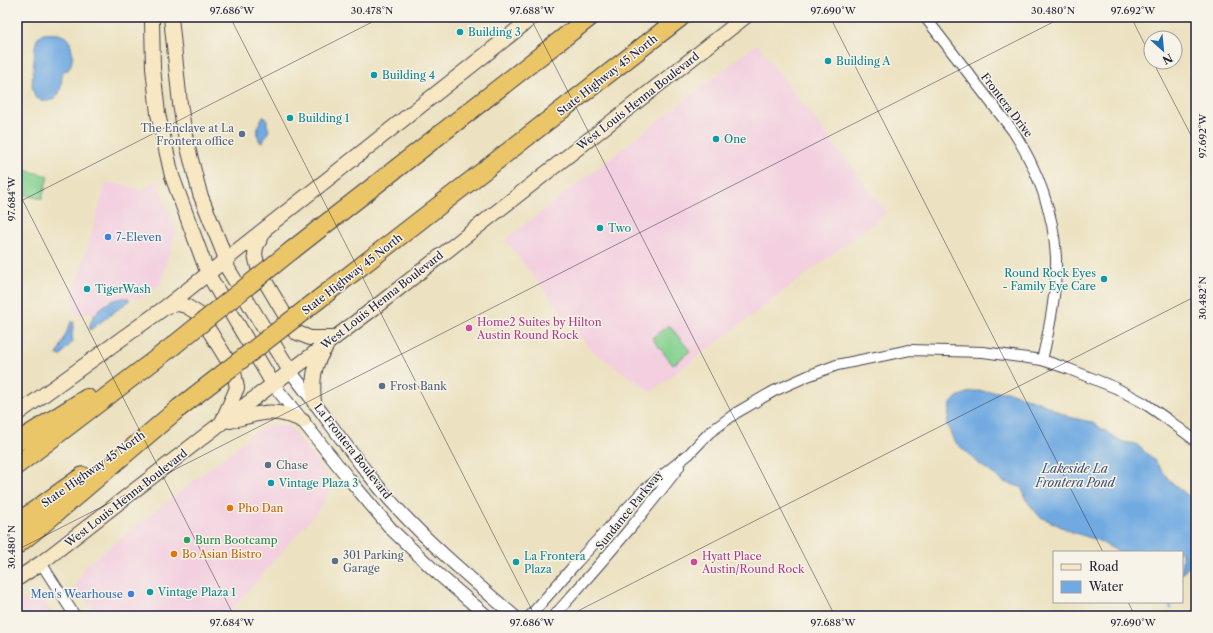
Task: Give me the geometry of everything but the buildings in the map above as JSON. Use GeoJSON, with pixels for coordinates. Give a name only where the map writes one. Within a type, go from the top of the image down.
{"type":"FeatureCollection","features":[{"type":"Feature","properties":{"kind":"highway"},"geometry":{"type":"LineString","coordinates":[[17,465],[173,346],[590,17]]}},
{"type":"Feature","properties":{"kind":"highway","name":"State Highway 45 North"},"geometry":{"type":"LineString","coordinates":[[17,523],[179,408],[681,17]]}},
{"type":"Feature","properties":{"kind":"highway"},"geometry":{"type":"LineString","coordinates":[[17,442],[173,346]]}},
{"type":"Feature","properties":{"kind":"highway"},"geometry":{"type":"LineString","coordinates":[[17,545],[179,408]]}},
{"type":"Feature","properties":{"kind":"main road","name":"La Frontera Boulevard"},"geometry":{"type":"LineString","coordinates":[[154,17],[152,22],[153,68],[158,114],[172,176],[208,274],[273,384]]}},
{"type":"Feature","properties":{"kind":"main road","name":"La Frontera Boulevard"},"geometry":{"type":"LineString","coordinates":[[171,17],[182,123],[200,194],[226,260],[228,269],[290,371]]}},
{"type":"Feature","properties":{"kind":"main road"},"geometry":{"type":"LineString","coordinates":[[17,414],[167,306],[532,17]]}},
{"type":"Feature","properties":{"kind":"main road","name":"West Louis Henna Boulevard"},"geometry":{"type":"LineString","coordinates":[[17,579],[41,563],[220,424],[369,312],[745,17]]}},
{"type":"Feature","properties":{"kind":"main road"},"geometry":{"type":"LineString","coordinates":[[161,128],[182,123]]}},
{"type":"Feature","properties":{"kind":"main road"},"geometry":{"type":"LineString","coordinates":[[266,229],[256,247],[255,255],[259,271],[295,332],[310,338],[333,338]]}},
{"type":"Feature","properties":{"kind":"main road"},"geometry":{"type":"LineString","coordinates":[[167,306],[178,304],[186,306],[199,314],[234,372],[237,388],[235,396],[220,424]]}},
{"type":"Feature","properties":{"kind":"main road"},"geometry":{"type":"LineString","coordinates":[[314,402],[313,376],[316,363],[333,338]]}},
{"type":"Feature","properties":{"kind":"main road"},"geometry":{"type":"LineString","coordinates":[[220,424],[256,414],[274,412],[288,414],[303,421]]}},
{"type":"Feature","properties":{"kind":"street","name":"Frontera Drive"},"geometry":{"type":"LineString","coordinates":[[925,17],[1014,130],[1024,146],[1037,176],[1047,205],[1052,225],[1056,256],[1053,307],[1042,360]]}},
{"type":"Feature","properties":{"kind":"street","name":"Sundance Parkway"},"geometry":{"type":"LineString","coordinates":[[554,616],[622,540],[656,499],[689,454],[709,433],[736,413],[774,391],[810,374],[837,365],[910,350],[983,352],[1042,360],[1116,388],[1144,403],[1196,440]]}},
{"type":"Feature","properties":{"kind":"street","name":"La Frontera Boulevard"},"geometry":{"type":"LineString","coordinates":[[290,371],[364,468],[400,511],[446,556],[514,616]]}},
{"type":"Feature","properties":{"kind":"street","name":"La Frontera Boulevard"},"geometry":{"type":"LineString","coordinates":[[273,384],[392,530],[432,568],[488,616]]}},
{"type":"Feature","properties":{"kind":"street","name":"Sundance Parkway"},"geometry":{"type":"LineString","coordinates":[[530,616],[643,491],[689,454]]}},
{"type":"Feature","properties":{"kind":"street"},"geometry":{"type":"LineString","coordinates":[[41,563],[74,616]]}},
{"type":"Feature","properties":{"kind":"shaded area"},"geometry":{"type":"Polygon","coordinates":[[[757,44],[887,213],[651,392],[591,350],[505,240],[757,44]]]}},
{"type":"Feature","properties":{"kind":"shaded area"},"geometry":{"type":"Polygon","coordinates":[[[157,180],[176,232],[160,284],[140,299],[116,298],[106,303],[94,313],[76,315],[72,299],[106,183],[120,184],[143,190],[157,180]]]}},
{"type":"Feature","properties":{"kind":"shaded area"},"geometry":{"type":"Polygon","coordinates":[[[271,424],[290,427],[331,481],[327,497],[316,513],[226,616],[97,616],[76,586],[84,567],[257,431],[271,424]]]}},
{"type":"Feature","properties":{"kind":"shaded area"},"geometry":{"type":"Polygon","coordinates":[[[36,594],[55,616],[17,616],[17,604],[36,594]]]}},
{"type":"Feature","properties":{"kind":"green space"},"geometry":{"type":"Polygon","coordinates":[[[17,168],[48,176],[42,199],[17,193],[17,168]]]}},
{"type":"Feature","properties":{"kind":"green space"},"geometry":{"type":"Polygon","coordinates":[[[669,325],[690,351],[673,365],[652,338],[669,325]]]}},
{"type":"Feature","properties":{"kind":"water"},"geometry":{"type":"Polygon","coordinates":[[[43,34],[58,34],[66,37],[71,45],[72,54],[72,61],[68,70],[62,71],[59,93],[54,99],[48,101],[35,97],[32,86],[35,46],[37,39],[43,34]]]}},
{"type":"Feature","properties":{"kind":"water"},"geometry":{"type":"Polygon","coordinates":[[[263,117],[267,119],[269,130],[263,142],[260,142],[258,129],[259,122],[263,117]]]}},
{"type":"Feature","properties":{"kind":"water"},"geometry":{"type":"Polygon","coordinates":[[[128,298],[129,301],[90,330],[92,320],[103,306],[113,300],[128,298]]]}},
{"type":"Feature","properties":{"kind":"water"},"geometry":{"type":"Polygon","coordinates":[[[71,322],[74,322],[72,334],[73,342],[61,356],[57,355],[71,322]]]}},
{"type":"Feature","properties":{"kind":"water","name":"Lakeside La Frontera Pond"},"geometry":{"type":"Polygon","coordinates":[[[972,391],[1009,392],[1041,403],[1069,417],[1091,422],[1123,442],[1136,444],[1153,459],[1170,481],[1196,502],[1196,559],[1183,573],[1183,551],[1117,551],[1097,540],[1072,532],[1039,516],[1027,501],[1021,487],[1004,482],[978,463],[954,441],[947,425],[950,405],[957,397],[972,391]]]}},
{"type":"Feature","properties":{"kind":"waterway"},"geometry":{"type":"LineString","coordinates":[[1169,603],[1171,608]]}},
{"type":"Feature","properties":{"kind":"place","name":"Building 3"},"geometry":{"type":"Point","coordinates":[460,32]}},
{"type":"Feature","properties":{"kind":"place","name":"Building A"},"geometry":{"type":"Point","coordinates":[828,61]}},
{"type":"Feature","properties":{"kind":"place","name":"Building 4"},"geometry":{"type":"Point","coordinates":[374,75]}},
{"type":"Feature","properties":{"kind":"place","name":"Building 1"},"geometry":{"type":"Point","coordinates":[290,118]}},
{"type":"Feature","properties":{"kind":"place","name":"The Enclave at La Frontera office"},"geometry":{"type":"Point","coordinates":[242,134]}},
{"type":"Feature","properties":{"kind":"place","name":"One"},"geometry":{"type":"Point","coordinates":[716,139]}},
{"type":"Feature","properties":{"kind":"place","name":"Two"},"geometry":{"type":"Point","coordinates":[600,228]}},
{"type":"Feature","properties":{"kind":"place","name":"7-Eleven"},"geometry":{"type":"Point","coordinates":[108,237]}},
{"type":"Feature","properties":{"kind":"place","name":"Round Rock Eyes - Family Eye Care"},"geometry":{"type":"Point","coordinates":[1104,279]}},
{"type":"Feature","properties":{"kind":"place","name":"TigerWash"},"geometry":{"type":"Point","coordinates":[87,289]}},
{"type":"Feature","properties":{"kind":"place","name":"Home2 Suites by Hilton Austin Round Rock"},"geometry":{"type":"Point","coordinates":[469,328]}},
{"type":"Feature","properties":{"kind":"place","name":"Frost Bank"},"geometry":{"type":"Point","coordinates":[382,386]}},
{"type":"Feature","properties":{"kind":"place","name":"Chase"},"geometry":{"type":"Point","coordinates":[268,465]}},
{"type":"Feature","properties":{"kind":"place","name":"Vintage Plaza 3"},"geometry":{"type":"Point","coordinates":[271,483]}},
{"type":"Feature","properties":{"kind":"place","name":"Pho Dan"},"geometry":{"type":"Point","coordinates":[230,508]}},
{"type":"Feature","properties":{"kind":"place","name":"Burn Bootcamp"},"geometry":{"type":"Point","coordinates":[187,540]}},
{"type":"Feature","properties":{"kind":"place","name":"Bo Asian Bistro"},"geometry":{"type":"Point","coordinates":[174,554]}},
{"type":"Feature","properties":{"kind":"place","name":"301 Parking Garage"},"geometry":{"type":"Point","coordinates":[335,561]}},
{"type":"Feature","properties":{"kind":"place","name":"La Frontera Plaza"},"geometry":{"type":"Point","coordinates":[516,562]}},
{"type":"Feature","properties":{"kind":"place","name":"Hyatt Place Austin/Round Rock"},"geometry":{"type":"Point","coordinates":[694,562]}},
{"type":"Feature","properties":{"kind":"place","name":"Vintage Plaza 1"},"geometry":{"type":"Point","coordinates":[150,592]}},
{"type":"Feature","properties":{"kind":"place","name":"Men's Wearhouse"},"geometry":{"type":"Point","coordinates":[131,594]}}]}
